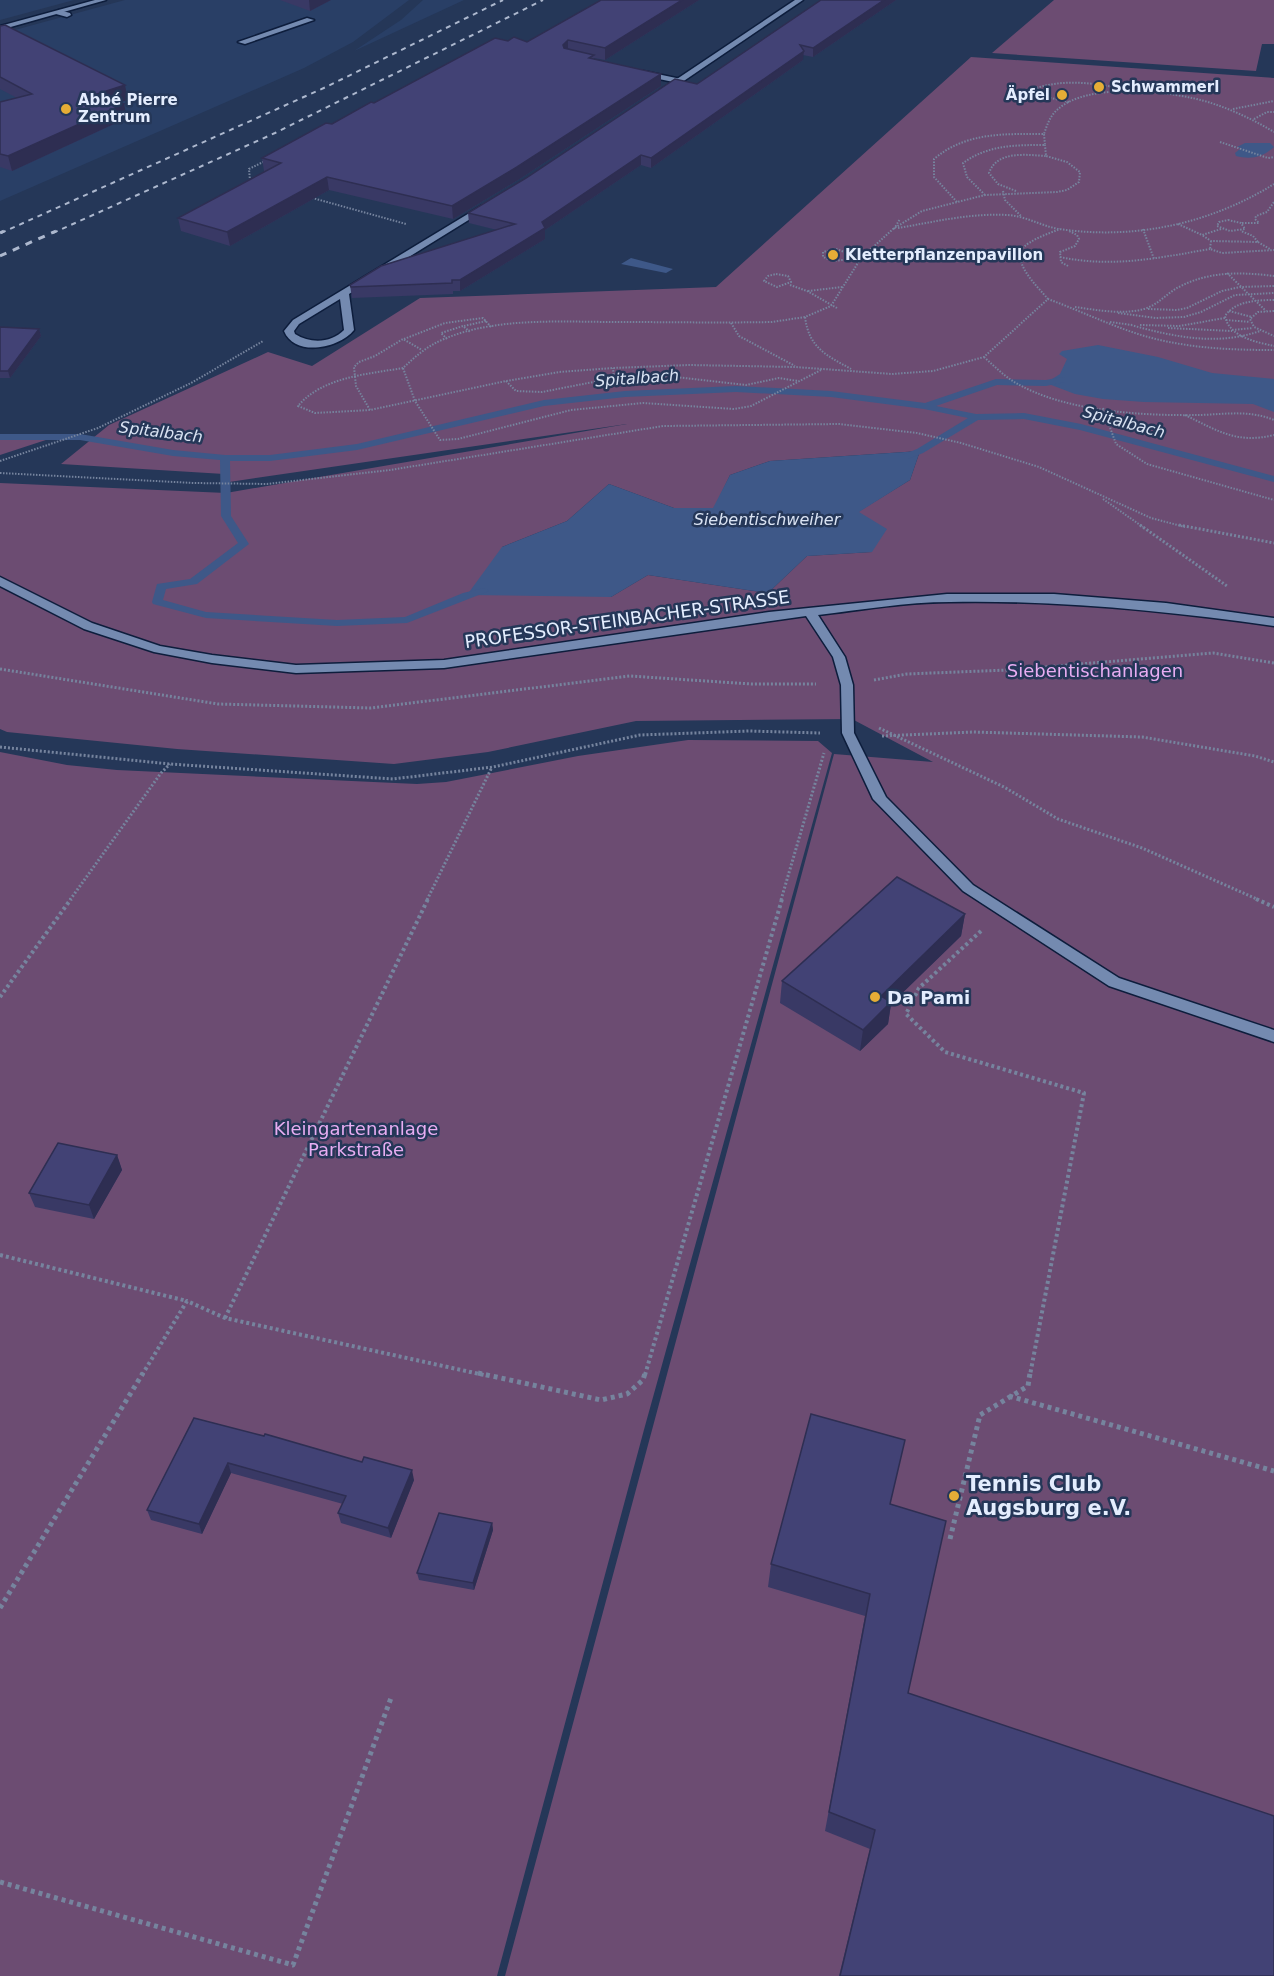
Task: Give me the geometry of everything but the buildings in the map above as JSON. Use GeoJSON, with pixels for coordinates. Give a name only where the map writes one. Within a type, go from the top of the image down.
{"type":"FeatureCollection","features":[{"type":"Feature","properties":{"kind":"street"},"geometry":{"type":"LineString","coordinates":[[0,28],[63,13],[103,0]]}},
{"type":"Feature","properties":{"kind":"street"},"geometry":{"type":"LineString","coordinates":[[650,99],[800,0]]}},
{"type":"Feature","properties":{"kind":"street"},"geometry":{"type":"LineString","coordinates":[[242,42],[310,20]]}},
{"type":"Feature","properties":{"kind":"street"},"geometry":{"type":"LineString","coordinates":[[634,71],[678,81]]}},
{"type":"Feature","properties":{"kind":"street"},"geometry":{"type":"LineString","coordinates":[[344,294],[349,330],[340,339],[321,344],[302,342],[291,336],[289,331],[296,322],[494,202]]}},
{"type":"Feature","properties":{"kind":"street","name":"PROFESSOR-STEINBACHER-STRASSE"},"geometry":{"type":"LineString","coordinates":[[0,581],[88,626],[158,649],[212,659],[296,669],[444,664],[810,612],[947,598],[1054,598],[1166,608],[1274,622]]}},
{"type":"Feature","properties":{"kind":"street"},"geometry":{"type":"LineString","coordinates":[[810,612],[839,657],[847,685],[848,733],[880,799],[968,888],[1114,982],[1274,1036]]}},
{"type":"Feature","properties":{"kind":"path"},"geometry":{"type":"LineString","coordinates":[[1128,90],[1070,102],[1039,97],[1032,94],[1031,90],[1038,86],[1071,83],[1104,85],[1183,96],[1254,119],[1274,132]]}},
{"type":"Feature","properties":{"kind":"path"},"geometry":{"type":"LineString","coordinates":[[1231,110],[1257,106],[1263,101],[1274,100]]}},
{"type":"Feature","properties":{"kind":"path"},"geometry":{"type":"LineString","coordinates":[[1046,156],[1044,134],[1050,115],[1070,102]]}},
{"type":"Feature","properties":{"kind":"path"},"geometry":{"type":"LineString","coordinates":[[1254,119],[1267,112],[1274,112]]}},
{"type":"Feature","properties":{"kind":"path"},"geometry":{"type":"LineString","coordinates":[[957,202],[934,177],[934,159],[944,149],[973,137],[1044,134]]}},
{"type":"Feature","properties":{"kind":"path"},"geometry":{"type":"LineString","coordinates":[[1220,142],[1268,158],[1274,157]]}},
{"type":"Feature","properties":{"kind":"path"},"geometry":{"type":"LineString","coordinates":[[986,195],[970,182],[963,171],[963,163],[970,157],[999,147],[1045,145]]}},
{"type":"Feature","properties":{"kind":"path"},"geometry":{"type":"LineString","coordinates":[[1048,299],[984,357],[933,371],[892,374],[795,367],[688,365],[613,368],[560,372],[506,381],[370,410],[315,413],[298,406],[302,399],[321,388],[353,377],[404,368],[411,357],[422,350],[447,339],[492,328],[542,321],[731,323],[772,322],[805,317],[831,306],[861,258],[893,229],[922,212],[1004,192],[1057,192],[1067,190],[1079,182],[1080,172],[1075,167],[1046,156],[1009,157],[993,163],[989,173],[1004,192],[1005,200],[1021,216],[1041,225],[1061,229],[1094,231],[1143,228],[1213,217],[1229,211],[1274,184]]}},
{"type":"Feature","properties":{"kind":"path"},"geometry":{"type":"LineString","coordinates":[[261,184],[250,181],[249,169],[270,158]]}},
{"type":"Feature","properties":{"kind":"path"},"geometry":{"type":"LineString","coordinates":[[998,184],[1029,193]]}},
{"type":"Feature","properties":{"kind":"path"},"geometry":{"type":"LineString","coordinates":[[306,196],[441,234]]}},
{"type":"Feature","properties":{"kind":"path"},"geometry":{"type":"LineString","coordinates":[[1267,212],[1274,202]]}},
{"type":"Feature","properties":{"kind":"path"},"geometry":{"type":"LineString","coordinates":[[1213,217],[1221,221],[1259,223],[1255,219],[1256,216],[1267,212],[1274,213]]}},
{"type":"Feature","properties":{"kind":"path"},"geometry":{"type":"LineString","coordinates":[[893,229],[962,218],[1021,216]]}},
{"type":"Feature","properties":{"kind":"path"},"geometry":{"type":"LineString","coordinates":[[893,229],[900,219]]}},
{"type":"Feature","properties":{"kind":"path"},"geometry":{"type":"LineString","coordinates":[[1221,221],[1217,224],[1221,229]]}},
{"type":"Feature","properties":{"kind":"path"},"geometry":{"type":"LineString","coordinates":[[1241,223],[1245,227],[1241,231]]}},
{"type":"Feature","properties":{"kind":"path"},"geometry":{"type":"LineString","coordinates":[[1178,224],[1211,241],[1224,239],[1258,242]]}},
{"type":"Feature","properties":{"kind":"path"},"geometry":{"type":"LineString","coordinates":[[1143,228],[1154,259]]}},
{"type":"Feature","properties":{"kind":"path"},"geometry":{"type":"LineString","coordinates":[[1061,229],[1026,244],[1021,253],[1023,270],[1048,299],[1071,306],[1139,335],[1173,342],[1239,350],[1274,348]]}},
{"type":"Feature","properties":{"kind":"path"},"geometry":{"type":"LineString","coordinates":[[1066,229],[1077,235],[1079,239],[1075,246],[1060,252],[1061,262],[1068,266]]}},
{"type":"Feature","properties":{"kind":"path"},"geometry":{"type":"LineString","coordinates":[[1202,235],[1221,229],[1241,231],[1269,249]]}},
{"type":"Feature","properties":{"kind":"path"},"geometry":{"type":"LineString","coordinates":[[1210,249],[1211,241]]}},
{"type":"Feature","properties":{"kind":"path"},"geometry":{"type":"LineString","coordinates":[[836,249],[861,258],[833,261],[823,258],[823,252],[836,249]]}},
{"type":"Feature","properties":{"kind":"path"},"geometry":{"type":"LineString","coordinates":[[1060,257],[1084,263],[1154,259],[1210,249],[1222,253],[1274,250]]}},
{"type":"Feature","properties":{"kind":"path"},"geometry":{"type":"LineString","coordinates":[[1145,308],[1158,303],[1174,290],[1191,281],[1226,273],[1244,272],[1274,276]]}},
{"type":"Feature","properties":{"kind":"path"},"geometry":{"type":"LineString","coordinates":[[1226,273],[1266,311]]}},
{"type":"Feature","properties":{"kind":"path"},"geometry":{"type":"LineString","coordinates":[[789,284],[791,278],[784,275],[771,274],[764,279],[772,286],[789,284],[807,291],[837,308]]}},
{"type":"Feature","properties":{"kind":"path"},"geometry":{"type":"LineString","coordinates":[[1110,312],[1145,308],[1166,310],[1187,308],[1222,291],[1240,287],[1274,286]]}},
{"type":"Feature","properties":{"kind":"path"},"geometry":{"type":"LineString","coordinates":[[807,291],[843,287]]}},
{"type":"Feature","properties":{"kind":"path"},"geometry":{"type":"LineString","coordinates":[[1071,306],[1141,317],[1179,317],[1196,314],[1225,298],[1246,293],[1274,293]]}},
{"type":"Feature","properties":{"kind":"path"},"geometry":{"type":"LineString","coordinates":[[1274,300],[1237,305],[1228,311],[1226,319],[1232,330],[1245,338],[1274,348]]}},
{"type":"Feature","properties":{"kind":"path"},"geometry":{"type":"LineString","coordinates":[[1228,311],[1252,317],[1274,310]]}},
{"type":"Feature","properties":{"kind":"path"},"geometry":{"type":"LineString","coordinates":[[805,317],[806,334],[817,348],[852,370]]}},
{"type":"Feature","properties":{"kind":"path"},"geometry":{"type":"LineString","coordinates":[[1252,317],[1251,322],[1254,327],[1272,335],[1265,344]]}},
{"type":"Feature","properties":{"kind":"path"},"geometry":{"type":"LineString","coordinates":[[370,410],[353,377],[353,368],[356,363],[376,355],[380,350],[403,339],[445,323],[483,318],[492,328]]}},
{"type":"Feature","properties":{"kind":"path"},"geometry":{"type":"LineString","coordinates":[[1131,325],[1179,326],[1226,319],[1251,322]]}},
{"type":"Feature","properties":{"kind":"path"},"geometry":{"type":"LineString","coordinates":[[1101,320],[1175,336],[1216,339],[1245,338],[1260,331]]}},
{"type":"Feature","properties":{"kind":"path"},"geometry":{"type":"LineString","coordinates":[[447,339],[441,333],[486,321]]}},
{"type":"Feature","properties":{"kind":"path"},"geometry":{"type":"LineString","coordinates":[[0,461],[98,428],[191,383],[296,322]]}},
{"type":"Feature","properties":{"kind":"path"},"geometry":{"type":"LineString","coordinates":[[731,323],[739,336],[795,367]]}},
{"type":"Feature","properties":{"kind":"path"},"geometry":{"type":"LineString","coordinates":[[463,326],[471,333]]}},
{"type":"Feature","properties":{"kind":"path"},"geometry":{"type":"LineString","coordinates":[[1159,326],[1201,331],[1254,327]]}},
{"type":"Feature","properties":{"kind":"path"},"geometry":{"type":"LineString","coordinates":[[403,339],[422,350]]}},
{"type":"Feature","properties":{"kind":"path"},"geometry":{"type":"LineString","coordinates":[[984,357],[1005,377],[1022,387],[1062,401],[1103,408],[1183,415],[1255,414],[1274,420]]}},
{"type":"Feature","properties":{"kind":"path"},"geometry":{"type":"LineString","coordinates":[[404,368],[415,401],[440,440],[458,439],[571,410],[643,403],[734,409],[751,406],[821,370]]}},
{"type":"Feature","properties":{"kind":"path"},"geometry":{"type":"LineString","coordinates":[[613,368],[614,378]]}},
{"type":"Feature","properties":{"kind":"path"},"geometry":{"type":"LineString","coordinates":[[506,381],[516,391],[543,392],[614,378],[667,376],[746,385],[780,378],[800,381]]}},
{"type":"Feature","properties":{"kind":"path"},"geometry":{"type":"LineString","coordinates":[[1103,408],[1116,444],[1147,464],[1274,500]]}},
{"type":"Feature","properties":{"kind":"path"},"geometry":{"type":"LineString","coordinates":[[1183,415],[1221,435],[1258,440],[1274,435]]}},
{"type":"Feature","properties":{"kind":"path"},"geometry":{"type":"LineString","coordinates":[[0,473],[267,484],[390,470],[663,426],[839,424],[917,433],[961,443],[1039,467],[1150,518],[1202,531],[1274,543]]}},
{"type":"Feature","properties":{"kind":"path"},"geometry":{"type":"LineString","coordinates":[[1094,492],[1235,592]]}},
{"type":"Feature","properties":{"kind":"path"},"geometry":{"type":"LineString","coordinates":[[847,685],[907,674],[1008,670],[1213,653],[1274,663]]}},
{"type":"Feature","properties":{"kind":"path"},"geometry":{"type":"LineString","coordinates":[[849,714],[1004,787],[1058,819],[1142,848],[1274,907]]}},
{"type":"Feature","properties":{"kind":"path"},"geometry":{"type":"LineString","coordinates":[[0,747],[171,764],[393,779],[493,767],[640,735],[748,731],[848,733],[900,738],[973,732],[1142,737],[1255,756],[1274,762]]}},
{"type":"Feature","properties":{"kind":"path"},"geometry":{"type":"LineString","coordinates":[[0,1255],[187,1300],[225,1317],[601,1400],[627,1394],[643,1380],[825,747]]}},
{"type":"Feature","properties":{"kind":"path"},"geometry":{"type":"LineString","coordinates":[[0,997],[161,773],[171,764]]}},
{"type":"Feature","properties":{"kind":"path"},"geometry":{"type":"LineString","coordinates":[[225,1317],[493,767]]}},
{"type":"Feature","properties":{"kind":"path"},"geometry":{"type":"LineString","coordinates":[[950,1539],[980,1415],[1028,1386],[1084,1094],[945,1052],[906,1014],[919,988],[1004,911]]}},
{"type":"Feature","properties":{"kind":"path"},"geometry":{"type":"LineString","coordinates":[[0,1608],[187,1300]]}},
{"type":"Feature","properties":{"kind":"path"},"geometry":{"type":"LineString","coordinates":[[1009,1396],[1274,1471]]}},
{"type":"Feature","properties":{"kind":"path"},"geometry":{"type":"LineString","coordinates":[[0,1882],[294,1965],[391,1698]]}},
{"type":"Feature","properties":{"kind":"shaded area"},"geometry":{"type":"Polygon","coordinates":[[[0,0],[74,0],[0,20],[0,0]]]}},
{"type":"Feature","properties":{"kind":"shaded area"},"geometry":{"type":"Polygon","coordinates":[[[125,0],[409,0],[353,42],[304,68],[0,201],[0,34],[125,0]]]}},
{"type":"Feature","properties":{"kind":"shaded area"},"geometry":{"type":"Polygon","coordinates":[[[423,0],[464,0],[354,51],[401,20],[423,0]]]}},
{"type":"Feature","properties":{"kind":"green space"},"geometry":{"type":"Polygon","coordinates":[[[1054,0],[1274,0],[1274,44],[1262,44],[1256,71],[992,53],[1054,0]]]}},
{"type":"Feature","properties":{"kind":"green space","name":"Siebentischanlagen"},"geometry":{"type":"Polygon","coordinates":[[[971,57],[1274,78],[1274,1976],[505,1976],[834,754],[933,762],[852,719],[636,721],[488,752],[394,764],[177,749],[7,732],[0,729],[0,483],[226,493],[627,424],[229,482],[224,474],[61,464],[109,425],[268,352],[312,366],[420,298],[716,287],[971,57]],[[920,451],[770,461],[730,475],[714,508],[674,508],[609,484],[567,521],[502,547],[611,597],[648,575],[768,593],[807,556],[872,552],[858,512],[910,480],[920,451]]]}},
{"type":"Feature","properties":{"kind":"green space"},"geometry":{"type":"Polygon","coordinates":[[[52,438],[0,455],[0,439],[52,438]]]}},
{"type":"Feature","properties":{"kind":"green space","name":"Kleingartenanlage Parkstraße"},"geometry":{"type":"Polygon","coordinates":[[[688,740],[818,741],[832,753],[645,1426],[497,1976],[0,1976],[0,752],[67,765],[117,770],[417,784],[446,782],[578,756],[688,740]]]}},
{"type":"Feature","properties":{"kind":"water"},"geometry":{"type":"Polygon","coordinates":[[[1245,143],[1270,143],[1274,147],[1256,157],[1236,156],[1235,153],[1241,148],[1237,147],[1245,143]]]}},
{"type":"Feature","properties":{"kind":"water"},"geometry":{"type":"Polygon","coordinates":[[[631,258],[673,269],[666,273],[621,264],[631,258]]]}},
{"type":"Feature","properties":{"kind":"water"},"geometry":{"type":"Polygon","coordinates":[[[1098,345],[1158,357],[1212,373],[1274,379],[1274,412],[1253,404],[1103,399],[1075,394],[1046,383],[1060,374],[1067,359],[1059,354],[1062,351],[1098,345]]]}},
{"type":"Feature","properties":{"kind":"water","name":"Siebentischweiher"},"geometry":{"type":"Polygon","coordinates":[[[920,451],[910,480],[859,512],[887,529],[872,552],[807,556],[768,593],[648,575],[611,597],[467,595],[502,547],[567,521],[609,484],[674,508],[713,508],[730,475],[770,461],[920,451]]]}},
{"type":"Feature","properties":{"kind":"waterway"},"geometry":{"type":"LineString","coordinates":[[926,406],[996,382],[1046,383],[1062,380]]}},
{"type":"Feature","properties":{"kind":"waterway","name":"Spitalbach"},"geometry":{"type":"LineString","coordinates":[[225,458],[270,458],[357,447],[544,403],[625,394],[736,389],[831,394],[924,406],[976,417]]}},
{"type":"Feature","properties":{"kind":"waterway","name":"Spitalbach"},"geometry":{"type":"LineString","coordinates":[[976,417],[1024,416],[1081,427],[1274,479]]}},
{"type":"Feature","properties":{"kind":"waterway"},"geometry":{"type":"LineString","coordinates":[[905,457],[920,451],[976,417]]}},
{"type":"Feature","properties":{"kind":"waterway","name":"Spitalbach"},"geometry":{"type":"LineString","coordinates":[[0,437],[80,437],[173,453],[225,458]]}},
{"type":"Feature","properties":{"kind":"waterway"},"geometry":{"type":"LineString","coordinates":[[225,458],[226,516],[244,544],[193,582],[161,586],[157,602],[206,615],[337,623],[407,620],[467,595],[484,591]]}},
{"type":"Feature","properties":{"kind":"railway"},"geometry":{"type":"LineString","coordinates":[[1,233],[326,87],[503,0]]}},
{"type":"Feature","properties":{"kind":"railway"},"geometry":{"type":"LineString","coordinates":[[53,233],[275,133],[543,0]]}},
{"type":"Feature","properties":{"kind":"railway"},"geometry":{"type":"LineString","coordinates":[[0,233],[4,231]]}},
{"type":"Feature","properties":{"kind":"railway"},"geometry":{"type":"LineString","coordinates":[[0,256],[56,231]]}},
{"type":"Feature","properties":{"kind":"place","name":"Schwammerl"},"geometry":{"type":"Point","coordinates":[1099,87]}},
{"type":"Feature","properties":{"kind":"place","name":"Äpfel"},"geometry":{"type":"Point","coordinates":[1062,95]}},
{"type":"Feature","properties":{"kind":"place","name":"Abbé Pierre Zentrum"},"geometry":{"type":"Point","coordinates":[66,109]}},
{"type":"Feature","properties":{"kind":"place","name":"Kletterpflanzenpavillon"},"geometry":{"type":"Point","coordinates":[833,255]}},
{"type":"Feature","properties":{"kind":"place","name":"Da Pami"},"geometry":{"type":"Point","coordinates":[875,997]}},
{"type":"Feature","properties":{"kind":"place","name":"Tennis Club Augsburg e.V."},"geometry":{"type":"Point","coordinates":[954,1496]}}]}
